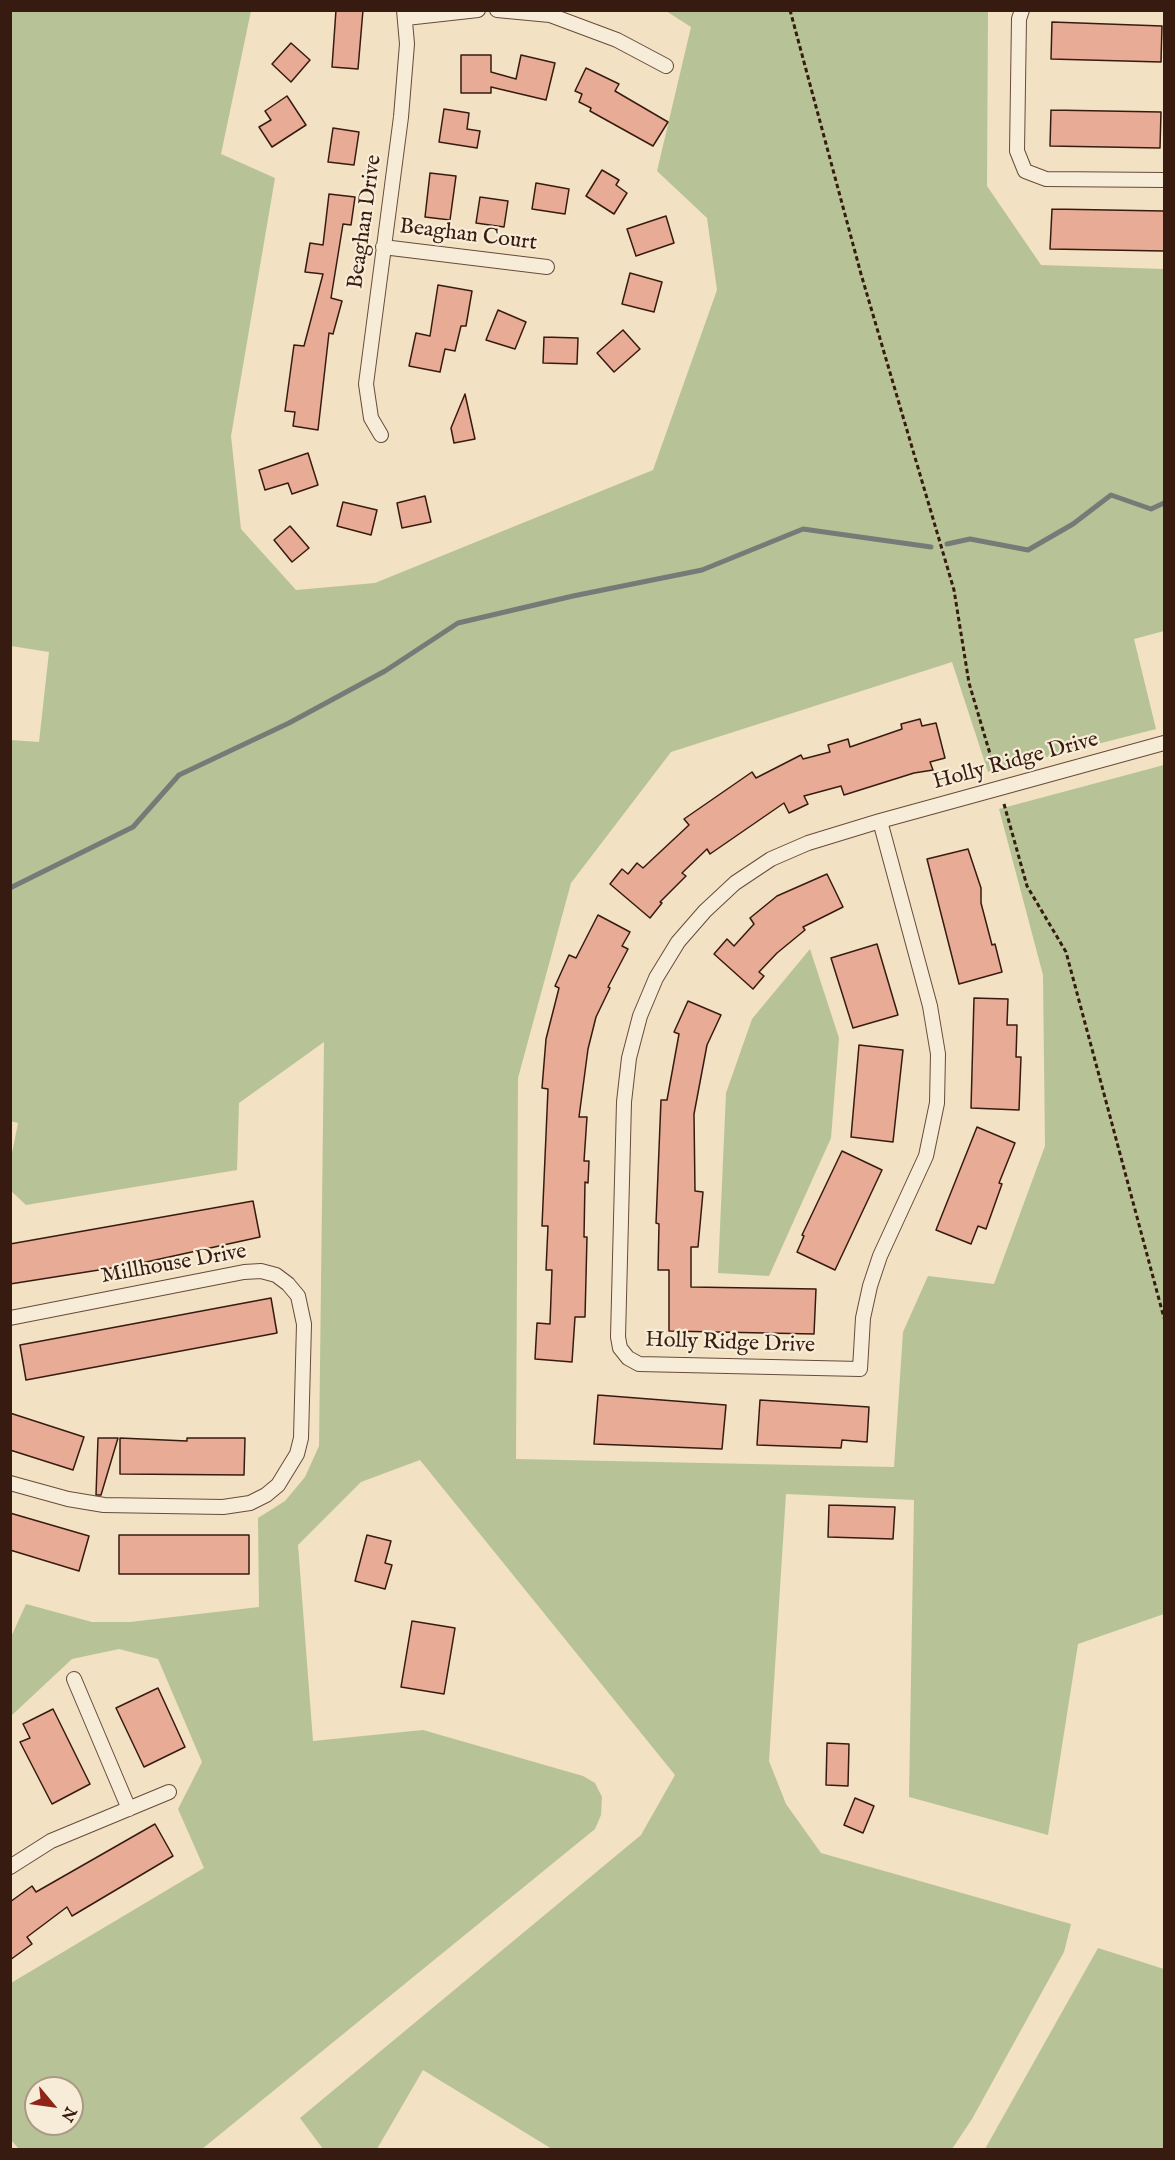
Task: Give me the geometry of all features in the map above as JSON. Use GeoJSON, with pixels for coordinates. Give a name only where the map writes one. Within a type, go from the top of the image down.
{"type":"FeatureCollection","features":[{"type":"Feature","properties":{"kind":"street"},"geometry":{"type":"LineString","coordinates":[[405,14],[478,10]]}},
{"type":"Feature","properties":{"kind":"street"},"geometry":{"type":"LineString","coordinates":[[497,10],[550,15],[617,40],[666,66]]}},
{"type":"Feature","properties":{"kind":"street"},"geometry":{"type":"LineString","coordinates":[[1022,10],[1019,19],[1017,151],[1025,171],[1047,179],[1164,180]]}},
{"type":"Feature","properties":{"kind":"street","name":"Beaghan Drive"},"geometry":{"type":"LineString","coordinates":[[381,435],[371,418],[366,384],[406,74],[405,14]]}},
{"type":"Feature","properties":{"kind":"street","name":"Beaghan Court"},"geometry":{"type":"LineString","coordinates":[[383,247],[547,267]]}},
{"type":"Feature","properties":{"kind":"street","name":"Holly Ridge Drive"},"geometry":{"type":"LineString","coordinates":[[880,821],[930,1006],[938,1054],[937,1103],[926,1156],[880,1256],[870,1286],[863,1318],[860,1369],[639,1364],[628,1358],[621,1348],[618,1337],[624,1102],[629,1058],[640,1016],[656,978],[678,942],[735,883],[771,859],[808,843],[880,821],[1164,743]]}},
{"type":"Feature","properties":{"kind":"street","name":"Millhouse Drive"},"geometry":{"type":"LineString","coordinates":[[10,1318],[244,1272],[261,1271],[276,1275],[298,1296],[304,1324],[301,1438],[297,1454],[278,1485],[266,1495],[250,1503],[223,1507],[104,1505],[69,1499],[10,1483]]}},
{"type":"Feature","properties":{"kind":"street"},"geometry":{"type":"LineString","coordinates":[[74,1679],[129,1809]]}},
{"type":"Feature","properties":{"kind":"street"},"geometry":{"type":"LineString","coordinates":[[10,1867],[51,1841],[169,1792]]}},
{"type":"Feature","properties":{"kind":"path"},"geometry":{"type":"LineString","coordinates":[[790,10],[861,274],[954,590],[969,683],[1027,886],[1066,952],[1164,1318]]}},
{"type":"Feature","properties":{"kind":"green space"},"geometry":{"type":"Polygon","coordinates":[[[11,10],[251,11],[221,154],[275,178],[231,436],[241,529],[296,590],[375,583],[653,470],[717,290],[707,218],[657,171],[691,27],[666,11],[988,11],[987,186],[1041,265],[1164,269],[1164,631],[1134,639],[1156,729],[988,772],[952,662],[671,752],[571,883],[518,1078],[516,1459],[894,1467],[903,1332],[928,1276],[994,1284],[1045,1146],[1043,975],[999,809],[1164,765],[1164,1614],[1078,1644],[1048,1835],[909,1797],[914,1500],[786,1494],[769,1761],[786,1804],[821,1853],[1071,1924],[1064,1952],[972,2119],[952,2149],[552,2149],[423,2070],[377,2149],[323,2149],[300,2118],[641,1835],[675,1775],[420,1460],[361,1482],[298,1545],[313,1741],[423,1730],[583,1776],[595,1783],[602,1797],[601,1815],[595,1829],[202,2149],[19,2149],[11,2140],[11,1983],[204,1868],[178,1809],[202,1762],[158,1659],[119,1649],[72,1659],[11,1716],[11,1637],[26,1604],[92,1622],[130,1622],[259,1607],[258,1518],[285,1501],[305,1477],[319,1446],[324,1042],[239,1103],[237,1170],[26,1205],[11,1191],[11,1158],[18,1123],[10,1121],[11,740],[39,742],[49,652],[11,646],[11,10]]]}},
{"type":"Feature","properties":{"kind":"green space"},"geometry":{"type":"Polygon","coordinates":[[[810,949],[839,1038],[831,1138],[769,1276],[718,1273],[726,1093],[752,1019],[810,949]]]}},
{"type":"Feature","properties":{"kind":"green space"},"geometry":{"type":"Polygon","coordinates":[[[1098,1948],[1164,1969],[1164,2149],[985,2149],[1098,1948]]]}},
{"type":"Feature","properties":{"kind":"building"},"geometry":{"type":"Polygon","coordinates":[[[336,10],[363,10],[358,69],[332,67],[336,10]]]}},
{"type":"Feature","properties":{"kind":"building"},"geometry":{"type":"Polygon","coordinates":[[[1052,22],[1162,26],[1161,62],[1051,59],[1052,22]]]}},
{"type":"Feature","properties":{"kind":"building"},"geometry":{"type":"Polygon","coordinates":[[[291,43],[310,60],[291,82],[272,64],[291,43]]]}},
{"type":"Feature","properties":{"kind":"building"},"geometry":{"type":"Polygon","coordinates":[[[461,55],[491,55],[491,72],[516,79],[521,55],[555,63],[546,100],[491,87],[491,93],[461,93],[461,55]]]}},
{"type":"Feature","properties":{"kind":"building"},"geometry":{"type":"Polygon","coordinates":[[[586,68],[619,84],[615,91],[668,122],[653,146],[590,111],[591,108],[579,102],[582,94],[575,91],[586,68]]]}},
{"type":"Feature","properties":{"kind":"building"},"geometry":{"type":"Polygon","coordinates":[[[287,96],[306,125],[272,147],[259,127],[271,120],[265,111],[287,96]]]}},
{"type":"Feature","properties":{"kind":"building"},"geometry":{"type":"Polygon","coordinates":[[[444,109],[469,113],[467,129],[480,131],[477,148],[439,142],[444,109]]]}},
{"type":"Feature","properties":{"kind":"building"},"geometry":{"type":"Polygon","coordinates":[[[1051,110],[1161,112],[1160,148],[1050,146],[1051,110]]]}},
{"type":"Feature","properties":{"kind":"building"},"geometry":{"type":"Polygon","coordinates":[[[333,128],[359,132],[354,165],[328,162],[333,128]]]}},
{"type":"Feature","properties":{"kind":"building"},"geometry":{"type":"Polygon","coordinates":[[[602,170],[619,180],[616,185],[627,193],[614,214],[586,196],[602,170]]]}},
{"type":"Feature","properties":{"kind":"building"},"geometry":{"type":"Polygon","coordinates":[[[430,173],[456,176],[450,220],[425,217],[430,173]]]}},
{"type":"Feature","properties":{"kind":"building"},"geometry":{"type":"Polygon","coordinates":[[[536,183],[569,189],[565,214],[532,209],[536,183]]]}},
{"type":"Feature","properties":{"kind":"building"},"geometry":{"type":"Polygon","coordinates":[[[329,194],[355,197],[351,225],[343,224],[331,298],[342,301],[333,334],[329,333],[318,430],[293,426],[295,412],[285,411],[294,345],[304,346],[323,274],[305,272],[310,243],[323,245],[329,194]]]}},
{"type":"Feature","properties":{"kind":"building"},"geometry":{"type":"Polygon","coordinates":[[[480,197],[508,201],[504,227],[476,223],[480,197]]]}},
{"type":"Feature","properties":{"kind":"building"},"geometry":{"type":"Polygon","coordinates":[[[1052,209],[1164,211],[1164,251],[1050,249],[1052,209]]]}},
{"type":"Feature","properties":{"kind":"building"},"geometry":{"type":"Polygon","coordinates":[[[666,216],[674,243],[636,256],[627,229],[666,216]]]}},
{"type":"Feature","properties":{"kind":"building"},"geometry":{"type":"Polygon","coordinates":[[[630,273],[662,282],[654,312],[622,304],[630,273]]]}},
{"type":"Feature","properties":{"kind":"building"},"geometry":{"type":"Polygon","coordinates":[[[438,285],[472,291],[466,326],[461,326],[455,351],[445,349],[440,372],[409,366],[416,333],[430,336],[438,285]]]}},
{"type":"Feature","properties":{"kind":"building"},"geometry":{"type":"Polygon","coordinates":[[[498,310],[526,322],[515,349],[486,340],[498,310]]]}},
{"type":"Feature","properties":{"kind":"building"},"geometry":{"type":"Polygon","coordinates":[[[623,330],[640,349],[614,372],[597,353],[623,330]]]}},
{"type":"Feature","properties":{"kind":"building"},"geometry":{"type":"Polygon","coordinates":[[[544,337],[578,338],[577,364],[543,363],[544,337]]]}},
{"type":"Feature","properties":{"kind":"building"},"geometry":{"type":"Polygon","coordinates":[[[465,394],[475,439],[454,443],[451,428],[465,394]]]}},
{"type":"Feature","properties":{"kind":"building"},"geometry":{"type":"Polygon","coordinates":[[[308,453],[318,485],[292,494],[288,483],[265,490],[259,470],[308,453]]]}},
{"type":"Feature","properties":{"kind":"building"},"geometry":{"type":"Polygon","coordinates":[[[425,496],[431,522],[402,528],[397,503],[425,496]]]}},
{"type":"Feature","properties":{"kind":"building"},"geometry":{"type":"Polygon","coordinates":[[[343,502],[377,510],[371,535],[337,526],[343,502]]]}},
{"type":"Feature","properties":{"kind":"building"},"geometry":{"type":"Polygon","coordinates":[[[290,526],[309,548],[292,562],[274,540],[290,526]]]}},
{"type":"Feature","properties":{"kind":"building"},"geometry":{"type":"Polygon","coordinates":[[[920,719],[922,726],[936,723],[945,758],[930,762],[933,770],[914,773],[844,795],[841,786],[804,796],[808,804],[789,813],[784,803],[710,854],[707,849],[682,873],[686,876],[660,902],[662,903],[650,918],[610,884],[622,869],[628,874],[637,863],[643,868],[689,825],[684,819],[752,772],[756,778],[801,755],[803,759],[830,752],[828,745],[848,739],[850,747],[902,729],[901,724],[920,719]]]}},
{"type":"Feature","properties":{"kind":"building"},"geometry":{"type":"Polygon","coordinates":[[[968,849],[981,888],[981,903],[992,945],[995,944],[1002,972],[959,984],[927,859],[968,849]]]}},
{"type":"Feature","properties":{"kind":"building"},"geometry":{"type":"Polygon","coordinates":[[[827,874],[843,907],[803,927],[805,930],[777,953],[759,972],[764,976],[753,989],[714,954],[727,939],[734,946],[754,924],[750,918],[777,896],[827,874]]]}},
{"type":"Feature","properties":{"kind":"building"},"geometry":{"type":"Polygon","coordinates":[[[598,915],[630,932],[622,946],[628,949],[608,987],[610,988],[596,1017],[588,1049],[579,1117],[587,1117],[584,1161],[589,1161],[588,1183],[585,1182],[584,1237],[587,1237],[585,1317],[575,1317],[572,1362],[535,1359],[537,1323],[550,1324],[552,1270],[546,1270],[548,1226],[542,1226],[548,1089],[542,1088],[546,1039],[559,988],[555,986],[569,955],[576,958],[598,915]]]}},
{"type":"Feature","properties":{"kind":"building"},"geometry":{"type":"Polygon","coordinates":[[[877,944],[898,1015],[853,1028],[831,958],[877,944]]]}},
{"type":"Feature","properties":{"kind":"building"},"geometry":{"type":"Polygon","coordinates":[[[974,998],[1008,999],[1007,1025],[1017,1025],[1016,1057],[1021,1057],[1019,1110],[971,1108],[974,998]]]}},
{"type":"Feature","properties":{"kind":"building"},"geometry":{"type":"Polygon","coordinates":[[[688,1001],[721,1015],[707,1045],[694,1114],[695,1191],[703,1192],[698,1247],[691,1247],[691,1287],[816,1289],[814,1334],[669,1331],[669,1270],[658,1270],[659,1224],[656,1223],[661,1100],[667,1100],[679,1034],[674,1032],[688,1001]]]}},
{"type":"Feature","properties":{"kind":"building"},"geometry":{"type":"Polygon","coordinates":[[[859,1045],[903,1050],[893,1142],[851,1137],[859,1045]]]}},
{"type":"Feature","properties":{"kind":"building"},"geometry":{"type":"Polygon","coordinates":[[[977,1127],[1015,1143],[999,1183],[1002,1184],[986,1229],[978,1226],[971,1244],[936,1230],[977,1127]]]}},
{"type":"Feature","properties":{"kind":"building"},"geometry":{"type":"Polygon","coordinates":[[[842,1151],[882,1170],[835,1270],[797,1252],[804,1236],[802,1235],[842,1151]]]}},
{"type":"Feature","properties":{"kind":"building"},"geometry":{"type":"Polygon","coordinates":[[[253,1201],[260,1237],[137,1264],[10,1284],[10,1244],[253,1201]]]}},
{"type":"Feature","properties":{"kind":"building"},"geometry":{"type":"Polygon","coordinates":[[[271,1298],[277,1333],[26,1380],[20,1345],[271,1298]]]}},
{"type":"Feature","properties":{"kind":"building"},"geometry":{"type":"Polygon","coordinates":[[[598,1395],[726,1405],[722,1449],[594,1444],[598,1395]]]}},
{"type":"Feature","properties":{"kind":"building"},"geometry":{"type":"Polygon","coordinates":[[[760,1400],[869,1407],[867,1442],[842,1440],[841,1448],[757,1445],[760,1400]]]}},
{"type":"Feature","properties":{"kind":"building"},"geometry":{"type":"Polygon","coordinates":[[[10,1413],[84,1437],[73,1470],[10,1450],[10,1413]]]}},
{"type":"Feature","properties":{"kind":"building"},"geometry":{"type":"Polygon","coordinates":[[[98,1438],[118,1438],[101,1495],[96,1495],[98,1438]]]}},
{"type":"Feature","properties":{"kind":"building"},"geometry":{"type":"Polygon","coordinates":[[[120,1438],[187,1441],[187,1438],[245,1438],[244,1475],[120,1474],[120,1438]]]}},
{"type":"Feature","properties":{"kind":"building"},"geometry":{"type":"Polygon","coordinates":[[[829,1505],[895,1507],[893,1539],[828,1537],[829,1505]]]}},
{"type":"Feature","properties":{"kind":"building"},"geometry":{"type":"Polygon","coordinates":[[[10,1513],[89,1536],[79,1571],[10,1550],[10,1513]]]}},
{"type":"Feature","properties":{"kind":"building"},"geometry":{"type":"Polygon","coordinates":[[[119,1535],[249,1535],[249,1574],[119,1574],[119,1535]]]}},
{"type":"Feature","properties":{"kind":"building"},"geometry":{"type":"Polygon","coordinates":[[[367,1535],[391,1541],[385,1563],[392,1565],[385,1589],[355,1581],[367,1535]]]}},
{"type":"Feature","properties":{"kind":"building"},"geometry":{"type":"Polygon","coordinates":[[[412,1621],[455,1628],[444,1694],[401,1687],[412,1621]]]}},
{"type":"Feature","properties":{"kind":"building"},"geometry":{"type":"Polygon","coordinates":[[[158,1688],[185,1747],[144,1767],[116,1708],[158,1688]]]}},
{"type":"Feature","properties":{"kind":"building"},"geometry":{"type":"Polygon","coordinates":[[[53,1709],[90,1784],[52,1804],[20,1742],[30,1738],[23,1724],[53,1709]]]}},
{"type":"Feature","properties":{"kind":"building"},"geometry":{"type":"Polygon","coordinates":[[[827,1743],[849,1744],[848,1786],[826,1785],[827,1743]]]}},
{"type":"Feature","properties":{"kind":"building"},"geometry":{"type":"Polygon","coordinates":[[[855,1798],[874,1806],[863,1833],[844,1825],[855,1798]]]}},
{"type":"Feature","properties":{"kind":"building"},"geometry":{"type":"Polygon","coordinates":[[[155,1824],[173,1856],[72,1916],[67,1907],[27,1937],[32,1944],[10,1960],[10,1902],[32,1886],[36,1892],[155,1824]]]}},
{"type":"Feature","properties":{"kind":"waterway"},"geometry":{"type":"LineString","coordinates":[[947,544],[970,539],[1028,550],[1073,524],[1111,495],[1151,509],[1164,503]]}},
{"type":"Feature","properties":{"kind":"waterway"},"geometry":{"type":"LineString","coordinates":[[10,888],[133,827],[179,775],[289,723],[385,671],[458,623],[573,596],[702,570],[803,529],[931,547]]}}]}
